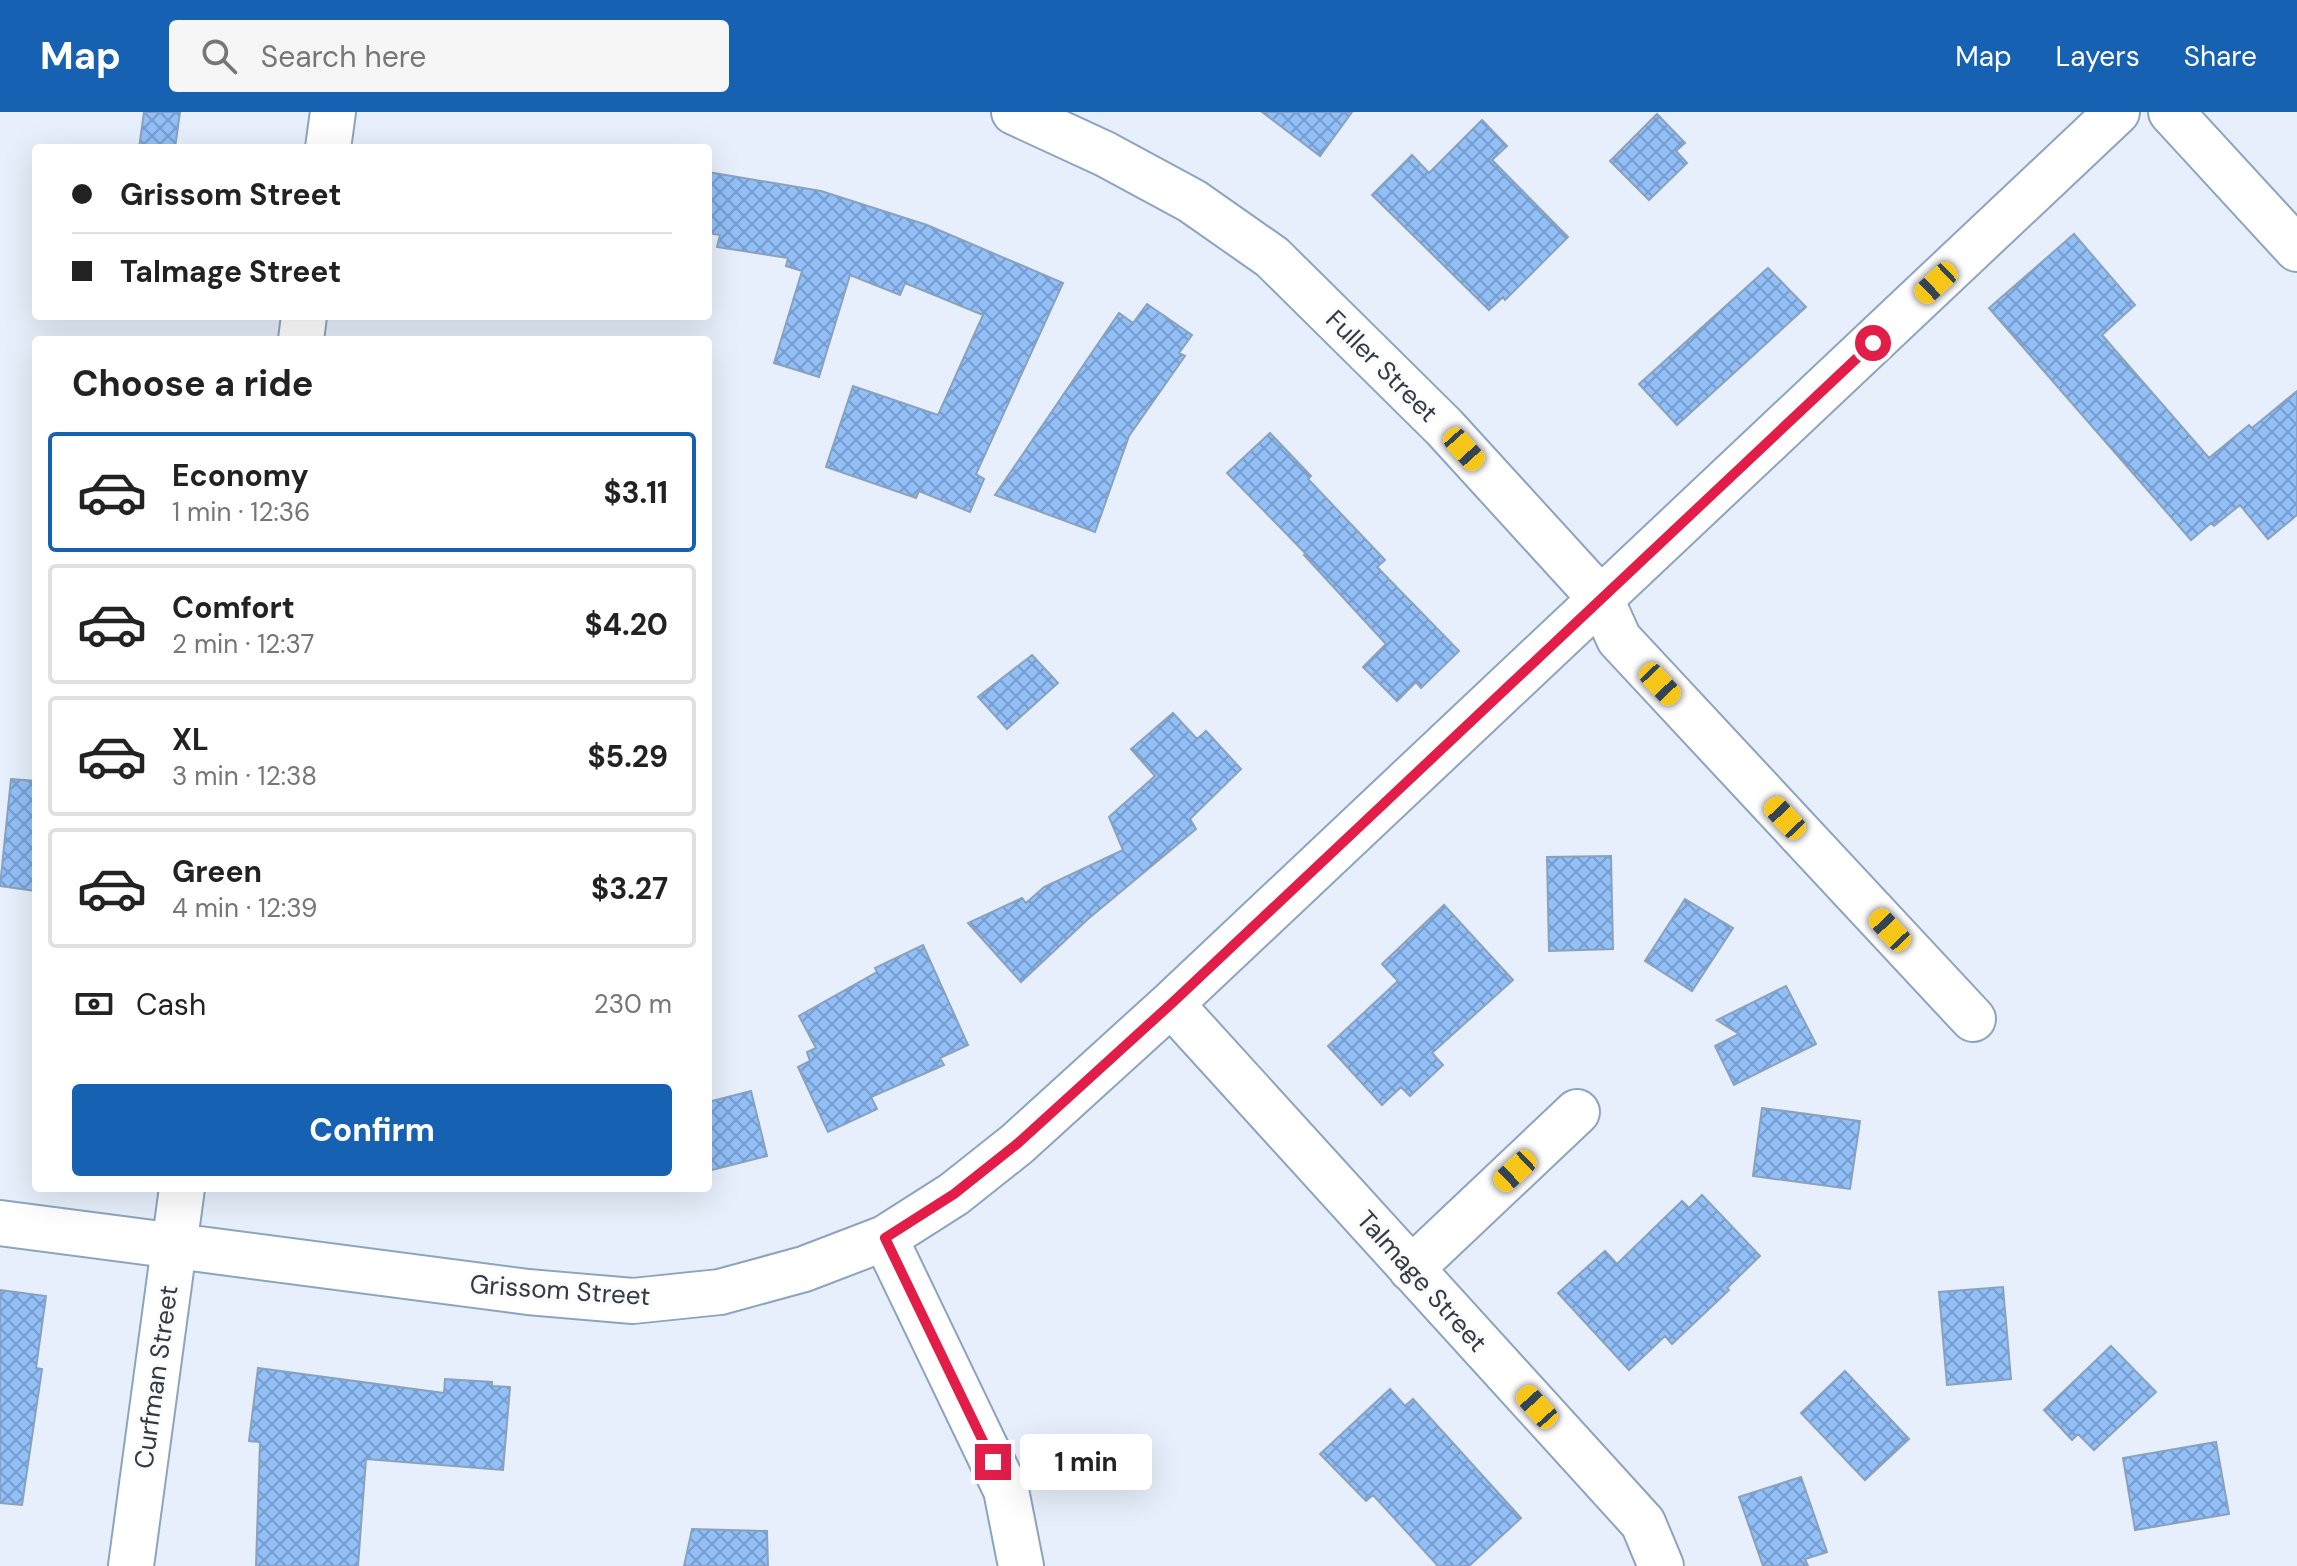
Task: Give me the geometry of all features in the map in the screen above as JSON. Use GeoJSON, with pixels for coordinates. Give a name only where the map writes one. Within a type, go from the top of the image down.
{"type":"FeatureCollection","features":[{"type":"Feature","properties":{"kind":"street"},"geometry":{"type":"LineString","coordinates":[[329,144],[333,112]]}},
{"type":"Feature","properties":{"kind":"street","name":"Fuller Street"},"geometry":{"type":"LineString","coordinates":[[1014,112],[1105,154],[1192,201],[1272,257],[1444,427],[1601,599],[1619,639],[1973,1019]]}},
{"type":"Feature","properties":{"kind":"street","name":"Grissom Street"},"geometry":{"type":"LineString","coordinates":[[0,1223],[528,1292],[633,1301],[720,1292],[804,1269],[885,1238],[954,1194],[1017,1144],[1171,1004],[2117,112]]}},
{"type":"Feature","properties":{"kind":"street"},"geometry":{"type":"LineString","coordinates":[[2171,112],[2297,249]]}},
{"type":"Feature","properties":{"kind":"street","name":"Talmage Street"},"geometry":{"type":"LineString","coordinates":[[1171,1004],[1643,1523],[1661,1566]]}},
{"type":"Feature","properties":{"kind":"street"},"geometry":{"type":"LineString","coordinates":[[1411,1269],[1577,1112]]}},
{"type":"Feature","properties":{"kind":"street","name":"Curfman Street"},"geometry":{"type":"LineString","coordinates":[[131,1566],[181,1192]]}},
{"type":"Feature","properties":{"kind":"street"},"geometry":{"type":"LineString","coordinates":[[885,1238],[1006,1490],[1021,1566]]}},
{"type":"Feature","properties":{"kind":"building"},"geometry":{"type":"Polygon","coordinates":[[[144,112],[180,112],[176,144],[140,144],[144,112]]]}},
{"type":"Feature","properties":{"kind":"building"},"geometry":{"type":"Polygon","coordinates":[[[1262,112],[1352,112],[1320,156],[1262,112]]]}},
{"type":"Feature","properties":{"kind":"building"},"geometry":{"type":"Polygon","coordinates":[[[1657,114],[1685,143],[1676,151],[1687,163],[1649,200],[1610,161],[1657,114]]]}},
{"type":"Feature","properties":{"kind":"building"},"geometry":{"type":"Polygon","coordinates":[[[1482,120],[1507,146],[1492,160],[1568,237],[1505,300],[1503,297],[1489,310],[1372,195],[1412,155],[1429,173],[1482,120]]]}},
{"type":"Feature","properties":{"kind":"building"},"geometry":{"type":"Polygon","coordinates":[[[712,173],[821,191],[927,225],[1063,283],[976,474],[984,479],[970,512],[919,491],[916,498],[826,467],[853,386],[938,415],[983,315],[905,283],[900,295],[850,275],[819,377],[774,363],[802,271],[786,266],[788,258],[717,247],[720,235],[712,234],[712,173]]]}},
{"type":"Feature","properties":{"kind":"building"},"geometry":{"type":"Polygon","coordinates":[[[2074,234],[2135,305],[2102,335],[2209,458],[2297,391],[2297,515],[2268,539],[2240,505],[2191,540],[1989,308],[2074,234]]]}},
{"type":"Feature","properties":{"kind":"building"},"geometry":{"type":"Polygon","coordinates":[[[1768,268],[1806,307],[1677,425],[1639,384],[1768,268]]]}},
{"type":"Feature","properties":{"kind":"building"},"geometry":{"type":"Polygon","coordinates":[[[1147,304],[1192,335],[1179,353],[1185,356],[1129,436],[1095,532],[995,495],[1119,313],[1133,323],[1147,304]]]}},
{"type":"Feature","properties":{"kind":"building"},"geometry":{"type":"Polygon","coordinates":[[[1270,433],[1311,476],[1308,479],[1385,560],[1377,567],[1459,651],[1421,688],[1416,682],[1397,701],[1363,667],[1386,644],[1306,554],[1227,473],[1270,433]]]}},
{"type":"Feature","properties":{"kind":"building"},"geometry":{"type":"Polygon","coordinates":[[[1032,655],[1058,683],[1007,729],[978,697],[1032,655]]]}},
{"type":"Feature","properties":{"kind":"building"},"geometry":{"type":"Polygon","coordinates":[[[1173,713],[1197,739],[1206,731],[1241,769],[1190,819],[1196,829],[1088,919],[1021,982],[968,923],[1022,898],[1026,903],[1044,887],[1123,850],[1109,817],[1155,776],[1131,749],[1173,713]]]}},
{"type":"Feature","properties":{"kind":"building"},"geometry":{"type":"Polygon","coordinates":[[[11,779],[32,781],[32,890],[0,886],[11,779]]]}},
{"type":"Feature","properties":{"kind":"building"},"geometry":{"type":"Polygon","coordinates":[[[1611,856],[1613,949],[1549,951],[1547,857],[1611,856]]]}},
{"type":"Feature","properties":{"kind":"building"},"geometry":{"type":"Polygon","coordinates":[[[1685,899],[1733,928],[1692,991],[1645,961],[1685,899]]]}},
{"type":"Feature","properties":{"kind":"building"},"geometry":{"type":"Polygon","coordinates":[[[1444,905],[1513,980],[1432,1053],[1443,1065],[1410,1096],[1401,1087],[1382,1105],[1328,1046],[1398,981],[1382,964],[1444,905]]]}},
{"type":"Feature","properties":{"kind":"building"},"geometry":{"type":"Polygon","coordinates":[[[923,945],[968,1045],[940,1058],[944,1065],[871,1097],[877,1109],[828,1132],[798,1067],[810,1061],[807,1052],[816,1048],[799,1016],[877,972],[875,968],[923,945]]]}},
{"type":"Feature","properties":{"kind":"building"},"geometry":{"type":"Polygon","coordinates":[[[1786,986],[1816,1044],[1734,1085],[1715,1046],[1739,1034],[1717,1020],[1786,986]]]}},
{"type":"Feature","properties":{"kind":"building"},"geometry":{"type":"Polygon","coordinates":[[[751,1091],[767,1156],[712,1170],[712,1101],[751,1091]]]}},
{"type":"Feature","properties":{"kind":"building"},"geometry":{"type":"Polygon","coordinates":[[[1762,1108],[1860,1121],[1850,1189],[1753,1176],[1762,1108]]]}},
{"type":"Feature","properties":{"kind":"building"},"geometry":{"type":"Polygon","coordinates":[[[1702,1195],[1760,1256],[1672,1344],[1665,1336],[1629,1370],[1558,1293],[1605,1251],[1617,1264],[1682,1201],[1689,1208],[1702,1195]]]}},
{"type":"Feature","properties":{"kind":"building"},"geometry":{"type":"Polygon","coordinates":[[[2003,1287],[2011,1379],[1947,1385],[1939,1292],[2003,1287]]]}},
{"type":"Feature","properties":{"kind":"building"},"geometry":{"type":"Polygon","coordinates":[[[0,1290],[46,1296],[36,1368],[42,1369],[22,1505],[0,1503],[0,1290]]]}},
{"type":"Feature","properties":{"kind":"building"},"geometry":{"type":"Polygon","coordinates":[[[2111,1346],[2156,1392],[2094,1450],[2078,1434],[2072,1440],[2044,1410],[2111,1346]]]}},
{"type":"Feature","properties":{"kind":"building"},"geometry":{"type":"Polygon","coordinates":[[[258,1368],[444,1393],[445,1379],[492,1382],[492,1386],[510,1387],[503,1470],[366,1459],[358,1566],[256,1566],[260,1442],[249,1441],[258,1368]]]}},
{"type":"Feature","properties":{"kind":"building"},"geometry":{"type":"Polygon","coordinates":[[[1845,1371],[1909,1439],[1865,1480],[1801,1413],[1845,1371]]]}},
{"type":"Feature","properties":{"kind":"building"},"geometry":{"type":"Polygon","coordinates":[[[1390,1389],[1405,1406],[1413,1399],[1521,1518],[1469,1566],[1438,1566],[1373,1495],[1366,1501],[1320,1454],[1390,1389]]]}},
{"type":"Feature","properties":{"kind":"building"},"geometry":{"type":"Polygon","coordinates":[[[2216,1442],[2229,1514],[2135,1530],[2123,1458],[2216,1442]]]}},
{"type":"Feature","properties":{"kind":"building"},"geometry":{"type":"Polygon","coordinates":[[[1801,1477],[1827,1552],[1805,1559],[1808,1566],[1763,1566],[1739,1497],[1801,1477]]]}},
{"type":"Feature","properties":{"kind":"building"},"geometry":{"type":"Polygon","coordinates":[[[692,1529],[767,1531],[768,1566],[684,1566],[692,1529]]]}},
{"type":"Feature","properties":{"kind":"route"},"geometry":{"type":"LineString","coordinates":[[993,1462],[885,1238],[954,1194],[1017,1144],[1171,1004],[1873,343]]}}]}
